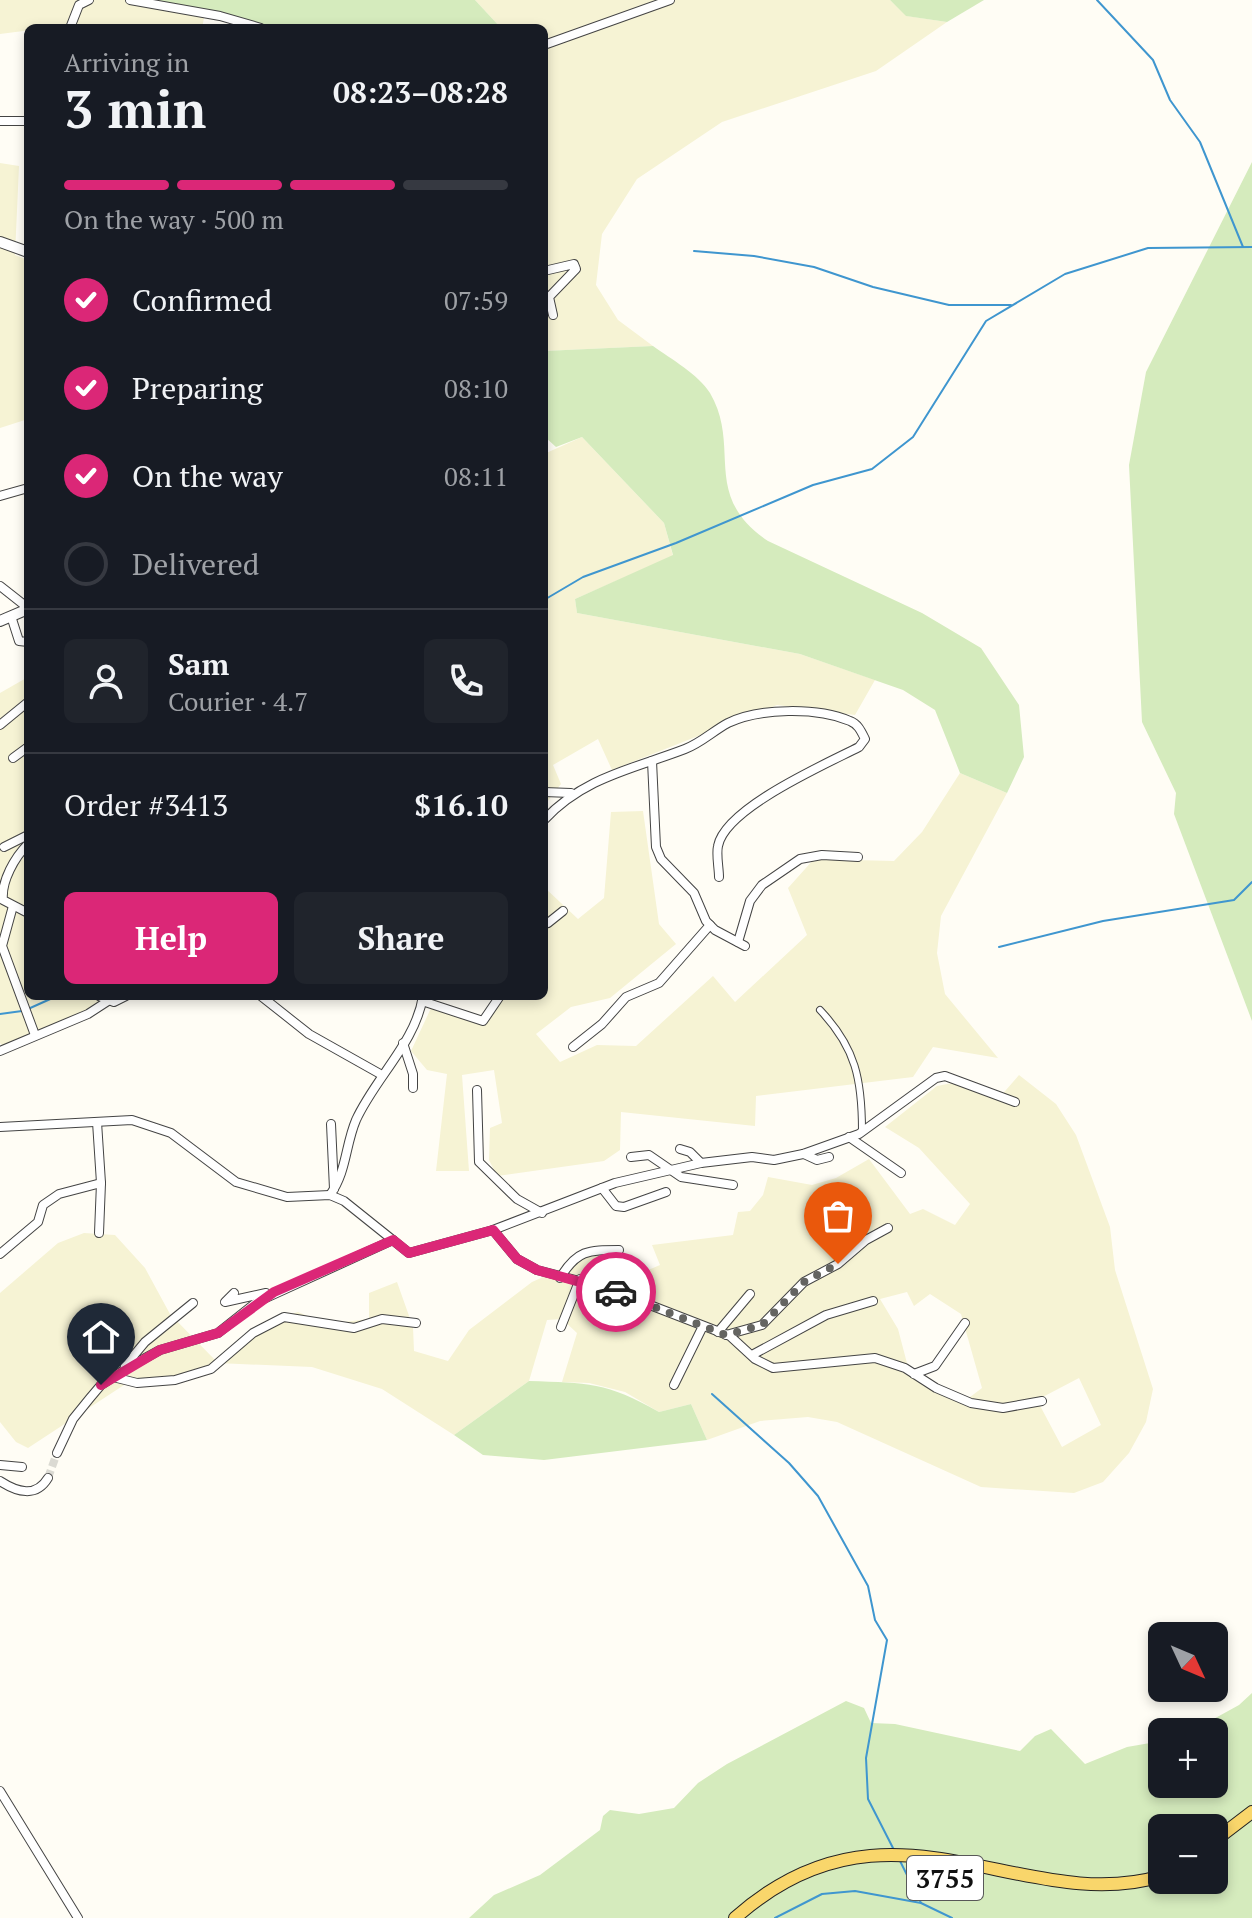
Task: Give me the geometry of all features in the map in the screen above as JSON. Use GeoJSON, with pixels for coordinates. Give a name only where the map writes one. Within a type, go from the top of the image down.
{"type":"FeatureCollection","features":[{"type":"Feature","properties":{"kind":"main road"},"geometry":{"type":"LineString","coordinates":[[1228,1830],[1252,1812]]}},
{"type":"Feature","properties":{"kind":"main road","name":"3755"},"geometry":{"type":"LineString","coordinates":[[735,1918],[753,1902],[803,1873],[839,1866],[873,1865],[929,1873]]}},
{"type":"Feature","properties":{"kind":"main road"},"geometry":{"type":"LineString","coordinates":[[1103,1899],[1148,1885]]}},
{"type":"Feature","properties":{"kind":"street"},"geometry":{"type":"LineString","coordinates":[[72,24],[79,5],[89,0]]}},
{"type":"Feature","properties":{"kind":"street"},"geometry":{"type":"LineString","coordinates":[[130,0],[247,24]]}},
{"type":"Feature","properties":{"kind":"street"},"geometry":{"type":"LineString","coordinates":[[548,44],[670,0]]}},
{"type":"Feature","properties":{"kind":"street"},"geometry":{"type":"LineString","coordinates":[[0,121],[24,121]]}},
{"type":"Feature","properties":{"kind":"street"},"geometry":{"type":"LineString","coordinates":[[0,242],[24,251]]}},
{"type":"Feature","properties":{"kind":"street"},"geometry":{"type":"LineString","coordinates":[[548,270],[574,264],[576,269],[549,297],[553,315]]}},
{"type":"Feature","properties":{"kind":"street"},"geometry":{"type":"LineString","coordinates":[[0,496],[24,489]]}},
{"type":"Feature","properties":{"kind":"street"},"geometry":{"type":"LineString","coordinates":[[0,586],[24,605]]}},
{"type":"Feature","properties":{"kind":"street"},"geometry":{"type":"LineString","coordinates":[[0,621],[24,610]]}},
{"type":"Feature","properties":{"kind":"street"},"geometry":{"type":"LineString","coordinates":[[11,616],[19,641],[24,642]]}},
{"type":"Feature","properties":{"kind":"street"},"geometry":{"type":"LineString","coordinates":[[0,725],[24,705]]}},
{"type":"Feature","properties":{"kind":"street"},"geometry":{"type":"LineString","coordinates":[[548,816],[571,793],[693,746],[730,722],[767,713],[814,714],[849,720],[858,726],[865,739],[859,747],[781,786],[727,827],[718,845],[719,877]]}},
{"type":"Feature","properties":{"kind":"street"},"geometry":{"type":"LineString","coordinates":[[13,758],[24,750]]}},
{"type":"Feature","properties":{"kind":"street"},"geometry":{"type":"LineString","coordinates":[[652,761],[656,847],[661,859],[694,893],[710,925],[741,944],[750,901],[762,885],[800,859],[822,855],[858,857]]}},
{"type":"Feature","properties":{"kind":"street"},"geometry":{"type":"LineString","coordinates":[[548,792],[571,793]]}},
{"type":"Feature","properties":{"kind":"street"},"geometry":{"type":"LineString","coordinates":[[4,847],[24,837]]}},
{"type":"Feature","properties":{"kind":"street"},"geometry":{"type":"LineString","coordinates":[[24,848],[17,855],[2,891],[3,900],[24,911]]}},
{"type":"Feature","properties":{"kind":"street"},"geometry":{"type":"LineString","coordinates":[[13,906],[1,946],[35,1035]]}},
{"type":"Feature","properties":{"kind":"street"},"geometry":{"type":"LineString","coordinates":[[548,923],[563,911]]}},
{"type":"Feature","properties":{"kind":"street"},"geometry":{"type":"LineString","coordinates":[[573,1047],[602,1024],[626,997],[659,983],[710,925]]}},
{"type":"Feature","properties":{"kind":"street"},"geometry":{"type":"LineString","coordinates":[[0,1051],[88,1014],[102,1000]]}},
{"type":"Feature","properties":{"kind":"street"},"geometry":{"type":"LineString","coordinates":[[266,1000],[309,1034],[382,1075]]}},
{"type":"Feature","properties":{"kind":"street"},"geometry":{"type":"LineString","coordinates":[[332,1192],[345,1170],[356,1120],[418,1019],[422,1000]]}},
{"type":"Feature","properties":{"kind":"street"},"geometry":{"type":"LineString","coordinates":[[427,1000],[483,1021],[497,1000]]}},
{"type":"Feature","properties":{"kind":"street"},"geometry":{"type":"LineString","coordinates":[[820,1010],[854,1055],[862,1101],[862,1131]]}},
{"type":"Feature","properties":{"kind":"street"},"geometry":{"type":"LineString","coordinates":[[403,1043],[413,1074],[413,1088]]}},
{"type":"Feature","properties":{"kind":"street"},"geometry":{"type":"LineString","coordinates":[[0,1127],[132,1120],[171,1133],[236,1182],[287,1197],[332,1192],[364,1214],[409,1253],[493,1230],[602,1188],[669,1171],[701,1163],[752,1157],[774,1160],[803,1154],[862,1131],[936,1078],[945,1076],[1015,1102]]}},
{"type":"Feature","properties":{"kind":"street"},"geometry":{"type":"LineString","coordinates":[[477,1090],[479,1162],[496,1182],[542,1213]]}},
{"type":"Feature","properties":{"kind":"street"},"geometry":{"type":"LineString","coordinates":[[97,1122],[101,1183],[99,1233]]}},
{"type":"Feature","properties":{"kind":"street"},"geometry":{"type":"LineString","coordinates":[[331,1124],[332,1192]]}},
{"type":"Feature","properties":{"kind":"street"},"geometry":{"type":"LineString","coordinates":[[849,1137],[901,1173]]}},
{"type":"Feature","properties":{"kind":"street"},"geometry":{"type":"LineString","coordinates":[[680,1149],[690,1152],[701,1163]]}},
{"type":"Feature","properties":{"kind":"street"},"geometry":{"type":"LineString","coordinates":[[803,1154],[817,1160],[829,1157]]}},
{"type":"Feature","properties":{"kind":"street"},"geometry":{"type":"LineString","coordinates":[[631,1157],[649,1155],[669,1171],[697,1182],[733,1185]]}},
{"type":"Feature","properties":{"kind":"street"},"geometry":{"type":"LineString","coordinates":[[1,1251],[38,1222],[43,1205],[59,1194],[101,1183]]}},
{"type":"Feature","properties":{"kind":"street"},"geometry":{"type":"LineString","coordinates":[[602,1188],[616,1206],[624,1207],[666,1192]]}},
{"type":"Feature","properties":{"kind":"street"},"geometry":{"type":"LineString","coordinates":[[722,1333],[762,1325],[804,1282],[838,1264],[866,1240],[888,1228]]}},
{"type":"Feature","properties":{"kind":"street"},"geometry":{"type":"LineString","coordinates":[[493,1230],[517,1259],[560,1278],[580,1279],[722,1333],[773,1368],[789,1369],[822,1362],[875,1358],[971,1403],[1003,1408],[1042,1401]]}},
{"type":"Feature","properties":{"kind":"street"},"geometry":{"type":"LineString","coordinates":[[57,1453],[73,1419],[101,1385],[116,1375],[160,1350],[218,1333],[257,1302],[393,1240]]}},
{"type":"Feature","properties":{"kind":"street"},"geometry":{"type":"LineString","coordinates":[[560,1278],[572,1259],[591,1250],[619,1250]]}},
{"type":"Feature","properties":{"kind":"street"},"geometry":{"type":"LineString","coordinates":[[561,1327],[580,1279]]}},
{"type":"Feature","properties":{"kind":"street"},"geometry":{"type":"LineString","coordinates":[[234,1293],[225,1302],[278,1291]]}},
{"type":"Feature","properties":{"kind":"street"},"geometry":{"type":"LineString","coordinates":[[722,1333],[750,1294]]}},
{"type":"Feature","properties":{"kind":"street"},"geometry":{"type":"LineString","coordinates":[[752,1355],[826,1315],[873,1301]]}},
{"type":"Feature","properties":{"kind":"street"},"geometry":{"type":"LineString","coordinates":[[116,1375],[145,1342],[193,1303]]}},
{"type":"Feature","properties":{"kind":"street"},"geometry":{"type":"LineString","coordinates":[[116,1375],[137,1383],[175,1380],[211,1369],[253,1333],[284,1317],[354,1328],[382,1319],[416,1323]]}},
{"type":"Feature","properties":{"kind":"street"},"geometry":{"type":"LineString","coordinates":[[914,1374],[935,1366],[965,1323]]}},
{"type":"Feature","properties":{"kind":"street"},"geometry":{"type":"LineString","coordinates":[[674,1385],[703,1326]]}},
{"type":"Feature","properties":{"kind":"street"},"geometry":{"type":"LineString","coordinates":[[0,1465],[22,1467]]}},
{"type":"Feature","properties":{"kind":"street"},"geometry":{"type":"LineString","coordinates":[[0,1481],[31,1492],[48,1478]]}},
{"type":"Feature","properties":{"kind":"street"},"geometry":{"type":"LineString","coordinates":[[0,1791],[78,1918]]}},
{"type":"Feature","properties":{"kind":"shaded area"},"geometry":{"type":"Polygon","coordinates":[[[0,0],[155,0],[165,6],[205,13],[203,24],[24,24],[24,31],[0,34],[0,0]]]}},
{"type":"Feature","properties":{"kind":"shaded area"},"geometry":{"type":"Polygon","coordinates":[[[475,0],[890,0],[907,16],[947,22],[876,71],[722,122],[637,179],[602,234],[596,285],[618,320],[653,346],[548,351],[548,24],[497,24],[475,0]]]}},
{"type":"Feature","properties":{"kind":"shaded area"},"geometry":{"type":"Polygon","coordinates":[[[0,163],[19,166],[15,255],[24,258],[24,420],[0,428],[0,163]]]}},
{"type":"Feature","properties":{"kind":"shaded area"},"geometry":{"type":"Polygon","coordinates":[[[582,437],[664,523],[673,556],[575,599],[577,613],[800,654],[875,680],[855,715],[777,705],[612,770],[598,739],[553,765],[561,784],[548,801],[548,452],[582,437]]]}},
{"type":"Feature","properties":{"kind":"shaded area"},"geometry":{"type":"Polygon","coordinates":[[[24,679],[24,1000],[111,1000],[58,1022],[29,1041],[6,1049],[0,1043],[0,693],[24,679]]]}},
{"type":"Feature","properties":{"kind":"shaded area"},"geometry":{"type":"Polygon","coordinates":[[[960,773],[1007,793],[941,916],[937,953],[945,994],[998,1058],[933,1047],[913,1077],[756,1096],[755,1126],[621,1112],[620,1150],[604,1161],[497,1176],[489,1160],[490,1128],[502,1123],[494,1070],[462,1075],[469,1171],[436,1171],[447,1074],[427,1070],[411,1051],[431,1008],[484,1026],[500,1000],[548,1000],[548,891],[578,919],[604,898],[611,812],[643,811],[659,924],[676,944],[610,998],[571,1007],[536,1034],[560,1062],[597,1045],[636,1046],[713,976],[735,1002],[807,935],[788,888],[814,859],[894,861],[922,832],[960,773]]]}},
{"type":"Feature","properties":{"kind":"shaded area"},"geometry":{"type":"Polygon","coordinates":[[[1019,1075],[1056,1104],[1076,1135],[1110,1227],[1115,1270],[1153,1389],[1146,1422],[1129,1453],[1103,1482],[1074,1493],[981,1487],[837,1422],[808,1417],[760,1421],[707,1440],[691,1404],[659,1412],[625,1392],[589,1383],[562,1382],[577,1333],[562,1319],[547,1320],[529,1381],[454,1435],[382,1389],[312,1367],[217,1363],[182,1379],[124,1385],[28,1448],[16,1442],[0,1422],[0,1293],[58,1243],[84,1233],[115,1235],[145,1268],[170,1314],[217,1362],[263,1323],[298,1312],[327,1324],[369,1319],[369,1293],[397,1282],[413,1327],[414,1351],[448,1361],[469,1330],[532,1282],[559,1270],[607,1249],[622,1255],[639,1274],[660,1265],[652,1245],[733,1235],[738,1212],[750,1211],[763,1195],[768,1177],[812,1185],[836,1178],[869,1159],[910,1214],[923,1209],[955,1225],[970,1204],[919,1148],[885,1127],[937,1086],[963,1081],[999,1098],[1019,1075]],[[907,1292],[880,1299],[898,1329],[908,1367],[966,1400],[982,1388],[961,1314],[930,1294],[914,1306],[907,1292]],[[1079,1378],[1037,1400],[1062,1447],[1101,1425],[1079,1378]]]}},
{"type":"Feature","properties":{"kind":"green space"},"geometry":{"type":"Polygon","coordinates":[[[155,0],[475,0],[497,24],[262,24],[165,6],[155,0]]]}},
{"type":"Feature","properties":{"kind":"green space"},"geometry":{"type":"Polygon","coordinates":[[[890,0],[984,0],[947,22],[906,16],[890,0]]]}},
{"type":"Feature","properties":{"kind":"green space"},"geometry":{"type":"Polygon","coordinates":[[[1252,162],[1252,1021],[1174,814],[1176,793],[1142,722],[1129,465],[1146,372],[1252,162]]]}},
{"type":"Feature","properties":{"kind":"green space"},"geometry":{"type":"Polygon","coordinates":[[[653,346],[691,373],[710,393],[723,433],[728,488],[747,524],[768,541],[922,613],[981,648],[1019,705],[1024,757],[1007,793],[960,773],[935,710],[903,690],[800,654],[577,613],[575,599],[673,555],[664,523],[582,437],[556,447],[548,440],[548,351],[653,346]]]}},
{"type":"Feature","properties":{"kind":"green space"},"geometry":{"type":"Polygon","coordinates":[[[529,1381],[596,1386],[625,1395],[659,1412],[691,1404],[707,1440],[544,1460],[483,1455],[454,1435],[529,1381]]]}},
{"type":"Feature","properties":{"kind":"green space"},"geometry":{"type":"Polygon","coordinates":[[[1252,1693],[1252,1918],[469,1918],[494,1895],[540,1875],[600,1830],[603,1816],[610,1810],[639,1814],[674,1808],[698,1783],[727,1764],[846,1701],[864,1708],[871,1723],[895,1724],[1020,1751],[1035,1736],[1051,1729],[1085,1764],[1127,1747],[1148,1743],[1148,1798],[1228,1798],[1228,1718],[1215,1718],[1239,1705],[1252,1693]]]}},
{"type":"Feature","properties":{"kind":"waterway"},"geometry":{"type":"LineString","coordinates":[[1097,0],[1153,60],[1170,100],[1200,142],[1243,247]]}},
{"type":"Feature","properties":{"kind":"waterway"},"geometry":{"type":"LineString","coordinates":[[548,598],[583,577],[676,543],[813,485],[872,469],[913,437],[986,321],[1065,274],[1148,248],[1252,247]]}},
{"type":"Feature","properties":{"kind":"waterway"},"geometry":{"type":"LineString","coordinates":[[694,251],[754,256],[814,267],[873,287],[949,305],[1011,305]]}},
{"type":"Feature","properties":{"kind":"waterway"},"geometry":{"type":"LineString","coordinates":[[999,947],[1103,921],[1234,900],[1252,882]]}},
{"type":"Feature","properties":{"kind":"waterway"},"geometry":{"type":"LineString","coordinates":[[28,1009],[48,1000]]}},
{"type":"Feature","properties":{"kind":"waterway"},"geometry":{"type":"LineString","coordinates":[[0,1014],[22,1011]]}},
{"type":"Feature","properties":{"kind":"waterway"},"geometry":{"type":"LineString","coordinates":[[712,1394],[789,1463],[818,1496],[868,1586],[875,1620],[887,1640],[866,1758],[868,1799],[894,1850]]}},
{"type":"Feature","properties":{"kind":"waterway"},"geometry":{"type":"LineString","coordinates":[[899,1859],[921,1903]]}},
{"type":"Feature","properties":{"kind":"waterway"},"geometry":{"type":"LineString","coordinates":[[775,1918],[822,1894],[855,1891],[921,1903],[952,1918]]}},
{"type":"Feature","properties":{"kind":"tunnel"},"geometry":{"type":"LineString","coordinates":[[48,1478],[57,1453]]}},
{"type":"Feature","properties":{"kind":"way so far"},"geometry":{"type":"LineString","coordinates":[[616,1292],[726,1335],[762,1325],[804,1282],[838,1264]]}},
{"type":"Feature","properties":{"kind":"route"},"geometry":{"type":"LineString","coordinates":[[101,1385],[160,1350],[218,1333],[274,1292],[393,1240],[409,1253],[426,1251],[493,1230],[517,1259],[537,1270],[560,1278],[580,1279],[616,1292]]}}]}
